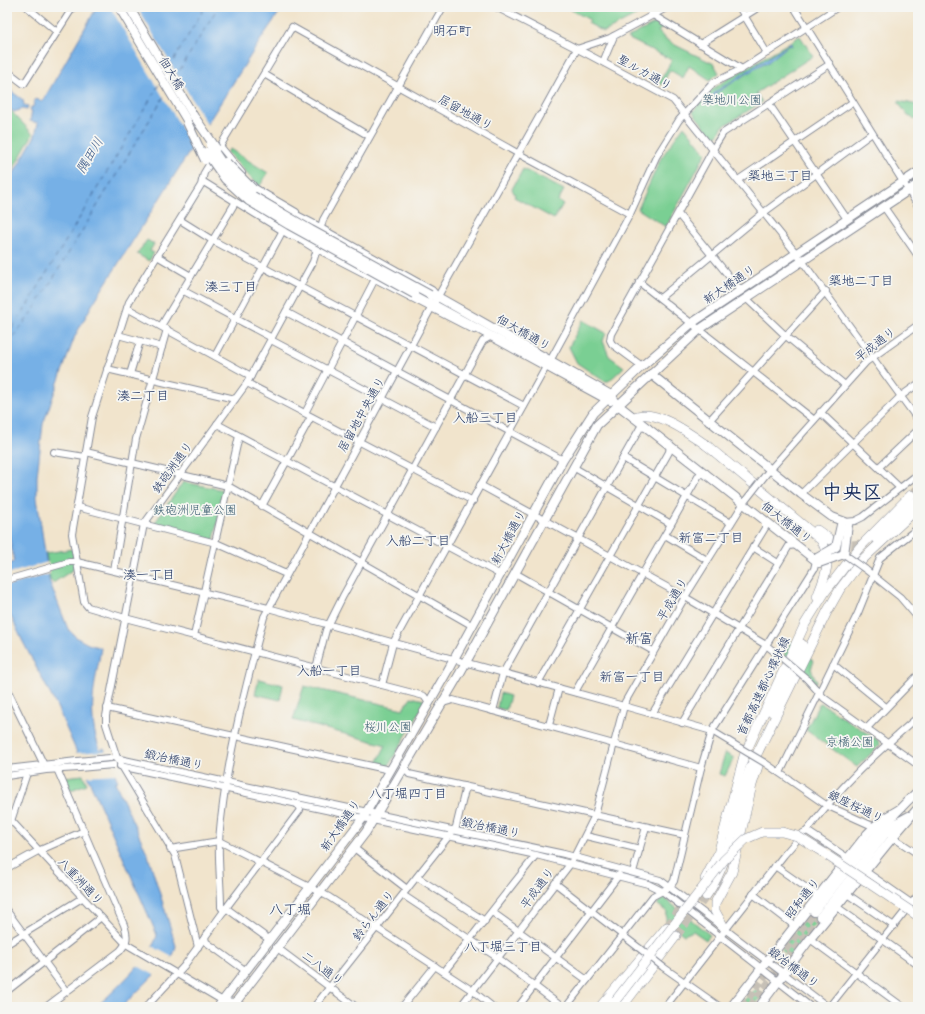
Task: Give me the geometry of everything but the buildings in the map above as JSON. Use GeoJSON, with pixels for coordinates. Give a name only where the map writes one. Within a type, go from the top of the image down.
{"type":"FeatureCollection","features":[{"type":"Feature","properties":{"kind":"highway"},"geometry":{"type":"LineString","coordinates":[[634,416],[643,415],[666,420],[680,427],[705,444],[833,545]]}},
{"type":"Feature","properties":{"kind":"highway"},"geometry":{"type":"LineString","coordinates":[[705,444],[816,536],[824,545],[828,556],[827,572],[806,624]]}},
{"type":"Feature","properties":{"kind":"highway"},"geometry":{"type":"LineString","coordinates":[[875,538],[915,501]]}},
{"type":"Feature","properties":{"kind":"highway","name":"首都高速都心環状線"},"geometry":{"type":"LineString","coordinates":[[697,889],[712,868],[718,854],[740,767],[751,738],[806,624],[835,579],[859,548],[892,514],[915,501]]}},
{"type":"Feature","properties":{"kind":"highway","name":"首都高速都心環状線"},"geometry":{"type":"LineString","coordinates":[[706,896],[718,878],[724,864],[747,777],[809,646],[840,589],[863,559],[915,501]]}},
{"type":"Feature","properties":{"kind":"highway"},"geometry":{"type":"LineString","coordinates":[[863,559],[918,516]]}},
{"type":"Feature","properties":{"kind":"highway"},"geometry":{"type":"LineString","coordinates":[[752,755],[814,619],[835,579]]}},
{"type":"Feature","properties":{"kind":"highway","name":"首都高速都心環状線"},"geometry":{"type":"LineString","coordinates":[[765,739],[785,707],[840,589]]}},
{"type":"Feature","properties":{"kind":"highway"},"geometry":{"type":"LineString","coordinates":[[722,932],[715,911],[715,903],[732,872],[754,775],[785,707]]}},
{"type":"Feature","properties":{"kind":"highway"},"geometry":{"type":"LineString","coordinates":[[616,1005],[730,853],[746,839],[762,832],[782,832],[797,836],[918,916]]}},
{"type":"Feature","properties":{"kind":"highway"},"geometry":{"type":"LineString","coordinates":[[600,1007],[667,927]]}},
{"type":"Feature","properties":{"kind":"highway"},"geometry":{"type":"LineString","coordinates":[[616,1005],[676,936]]}},
{"type":"Feature","properties":{"kind":"main road","name":"佃大橋"},"geometry":{"type":"LineString","coordinates":[[118,7],[187,122],[208,148]]}},
{"type":"Feature","properties":{"kind":"main road","name":"佃大橋"},"geometry":{"type":"LineString","coordinates":[[129,7],[196,119],[208,148]]}},
{"type":"Feature","properties":{"kind":"main road"},"geometry":{"type":"LineString","coordinates":[[196,119],[229,166],[239,177],[262,195],[289,212],[320,228]]}},
{"type":"Feature","properties":{"kind":"main road"},"geometry":{"type":"LineString","coordinates":[[187,122],[204,158],[221,182],[246,205],[282,229],[317,249]]}},
{"type":"Feature","properties":{"kind":"main road","name":"佃大橋通り"},"geometry":{"type":"LineString","coordinates":[[208,148],[225,179],[249,200],[295,228],[414,294],[432,307],[490,337],[548,364]]}},
{"type":"Feature","properties":{"kind":"main road","name":"佃大橋通り"},"geometry":{"type":"LineString","coordinates":[[208,148],[230,175],[253,196],[311,230],[434,296],[548,364],[609,397],[817,561],[833,545]]}},
{"type":"Feature","properties":{"kind":"main road","name":"新大橋通り"},"geometry":{"type":"LineString","coordinates":[[222,1005],[365,814],[454,660],[563,460],[589,418],[642,366],[692,323],[918,172]]}},
{"type":"Feature","properties":{"kind":"main road","name":"新大橋通り"},"geometry":{"type":"LineString","coordinates":[[237,1005],[276,947],[354,848],[376,817],[466,663],[597,425],[700,329],[804,262],[918,184]]}},
{"type":"Feature","properties":{"kind":"main road"},"geometry":{"type":"LineString","coordinates":[[651,374],[768,472],[832,517],[845,524]]}},
{"type":"Feature","properties":{"kind":"main road"},"geometry":{"type":"LineString","coordinates":[[844,554],[833,545],[845,524]]}},
{"type":"Feature","properties":{"kind":"main road"},"geometry":{"type":"LineString","coordinates":[[844,554],[845,524]]}},
{"type":"Feature","properties":{"kind":"main road"},"geometry":{"type":"LineString","coordinates":[[817,561],[844,554]]}},
{"type":"Feature","properties":{"kind":"main road","name":"昭和通り"},"geometry":{"type":"LineString","coordinates":[[817,915],[898,810],[918,791]]}},
{"type":"Feature","properties":{"kind":"main road","name":"昭和通り"},"geometry":{"type":"LineString","coordinates":[[731,1007],[848,858],[883,831],[903,827],[910,816],[918,808]]}},
{"type":"Feature","properties":{"kind":"main road","name":"昭和通り"},"geometry":{"type":"LineString","coordinates":[[758,1007],[865,871],[883,831]]}},
{"type":"Feature","properties":{"kind":"street"},"geometry":{"type":"LineString","coordinates":[[27,7],[56,32]]}},
{"type":"Feature","properties":{"kind":"street"},"geometry":{"type":"LineString","coordinates":[[7,71],[24,84],[73,7]]}},
{"type":"Feature","properties":{"kind":"street","name":"鉄砲洲通り"},"geometry":{"type":"LineString","coordinates":[[198,947],[175,855],[170,849],[117,758],[105,720],[124,618],[144,524],[247,383],[300,286],[317,249],[320,228],[323,220],[443,7]]}},
{"type":"Feature","properties":{"kind":"street","name":"聖ルカ通り"},"geometry":{"type":"LineString","coordinates":[[496,7],[669,97],[685,114],[763,213],[804,262],[918,420]]}},
{"type":"Feature","properties":{"kind":"street"},"geometry":{"type":"LineString","coordinates":[[648,7],[653,15],[742,69]]}},
{"type":"Feature","properties":{"kind":"street"},"geometry":{"type":"LineString","coordinates":[[577,49],[614,36],[668,7]]}},
{"type":"Feature","properties":{"kind":"street"},"geometry":{"type":"LineString","coordinates":[[739,7],[767,53]]}},
{"type":"Feature","properties":{"kind":"street"},"geometry":{"type":"LineString","coordinates":[[700,44],[759,7]]}},
{"type":"Feature","properties":{"kind":"street"},"geometry":{"type":"LineString","coordinates":[[794,7],[918,206]]}},
{"type":"Feature","properties":{"kind":"street"},"geometry":{"type":"LineString","coordinates":[[382,685],[393,643],[473,501],[480,485],[630,214],[656,157],[685,114],[713,83],[742,69],[834,8]]}},
{"type":"Feature","properties":{"kind":"street","name":"居留地通り"},"geometry":{"type":"LineString","coordinates":[[264,74],[292,27],[519,154],[630,214]]}},
{"type":"Feature","properties":{"kind":"street"},"geometry":{"type":"LineString","coordinates":[[603,62],[614,36]]}},
{"type":"Feature","properties":{"kind":"street","name":"居留地中央通り"},"geometry":{"type":"LineString","coordinates":[[225,910],[221,907],[219,841],[227,782],[236,737],[264,617],[308,532],[432,307],[434,296],[519,154],[577,49]]}},
{"type":"Feature","properties":{"kind":"street"},"geometry":{"type":"LineString","coordinates":[[642,366],[612,344],[610,340],[612,334],[639,282],[723,132],[830,64]]}},
{"type":"Feature","properties":{"kind":"street"},"geometry":{"type":"LineString","coordinates":[[369,136],[264,74],[204,173],[202,181],[180,220],[127,308],[92,417],[72,534],[84,602],[88,607],[124,618],[424,696],[429,703]]}},
{"type":"Feature","properties":{"kind":"street"},"geometry":{"type":"LineString","coordinates":[[738,180],[853,102]]}},
{"type":"Feature","properties":{"kind":"street"},"geometry":{"type":"LineString","coordinates":[[769,104],[847,219]]}},
{"type":"Feature","properties":{"kind":"street"},"geometry":{"type":"LineString","coordinates":[[660,298],[763,213],[872,132]]}},
{"type":"Feature","properties":{"kind":"street"},"geometry":{"type":"LineString","coordinates":[[220,146],[255,188],[312,221],[320,228],[432,290],[434,296]]}},
{"type":"Feature","properties":{"kind":"street"},"geometry":{"type":"LineString","coordinates":[[202,181],[234,203],[282,229],[215,356]]}},
{"type":"Feature","properties":{"kind":"street"},"geometry":{"type":"LineString","coordinates":[[161,326],[234,203]]}},
{"type":"Feature","properties":{"kind":"street"},"geometry":{"type":"LineString","coordinates":[[884,207],[918,256]]}},
{"type":"Feature","properties":{"kind":"street"},"geometry":{"type":"LineString","coordinates":[[678,214],[741,290]]}},
{"type":"Feature","properties":{"kind":"street"},"geometry":{"type":"LineString","coordinates":[[180,220],[212,240],[356,315],[524,406]]}},
{"type":"Feature","properties":{"kind":"street"},"geometry":{"type":"LineString","coordinates":[[317,249],[432,307]]}},
{"type":"Feature","properties":{"kind":"street"},"geometry":{"type":"LineString","coordinates":[[158,256],[191,276]]}},
{"type":"Feature","properties":{"kind":"street"},"geometry":{"type":"LineString","coordinates":[[305,413],[375,279]]}},
{"type":"Feature","properties":{"kind":"street"},"geometry":{"type":"LineString","coordinates":[[639,282],[813,419]]}},
{"type":"Feature","properties":{"kind":"street"},"geometry":{"type":"LineString","coordinates":[[182,290],[327,370],[436,427]]}},
{"type":"Feature","properties":{"kind":"street"},"geometry":{"type":"LineString","coordinates":[[708,422],[826,291]]}},
{"type":"Feature","properties":{"kind":"street"},"geometry":{"type":"LineString","coordinates":[[747,299],[786,336],[845,385]]}},
{"type":"Feature","properties":{"kind":"street"},"geometry":{"type":"LineString","coordinates":[[127,308],[251,376]]}},
{"type":"Feature","properties":{"kind":"street"},"geometry":{"type":"LineString","coordinates":[[286,312],[563,460]]}},
{"type":"Feature","properties":{"kind":"street","name":"平成通り"},"geometry":{"type":"LineString","coordinates":[[460,1007],[575,857],[595,815],[623,706],[685,597],[744,502],[813,419],[872,357],[918,325]]}},
{"type":"Feature","properties":{"kind":"street"},"geometry":{"type":"LineString","coordinates":[[114,570],[132,463],[167,329]]}},
{"type":"Feature","properties":{"kind":"street"},"geometry":{"type":"LineString","coordinates":[[118,335],[162,347]]}},
{"type":"Feature","properties":{"kind":"street"},"geometry":{"type":"LineString","coordinates":[[316,668],[329,625],[362,562],[483,341],[490,337]]}},
{"type":"Feature","properties":{"kind":"street"},"geometry":{"type":"LineString","coordinates":[[130,374],[140,341]]}},
{"type":"Feature","properties":{"kind":"street"},"geometry":{"type":"LineString","coordinates":[[107,369],[235,399]]}},
{"type":"Feature","properties":{"kind":"street"},"geometry":{"type":"LineString","coordinates":[[247,383],[473,501]]}},
{"type":"Feature","properties":{"kind":"street"},"geometry":{"type":"LineString","coordinates":[[801,494],[901,396],[918,384]]}},
{"type":"Feature","properties":{"kind":"street"},"geometry":{"type":"LineString","coordinates":[[820,412],[900,488]]}},
{"type":"Feature","properties":{"kind":"street"},"geometry":{"type":"LineString","coordinates":[[262,506],[311,417]]}},
{"type":"Feature","properties":{"kind":"street"},"geometry":{"type":"LineString","coordinates":[[217,424],[501,575]]}},
{"type":"Feature","properties":{"kind":"street"},"geometry":{"type":"LineString","coordinates":[[493,711],[503,673],[640,428],[648,427]]}},
{"type":"Feature","properties":{"kind":"street"},"geometry":{"type":"LineString","coordinates":[[879,468],[918,430]]}},
{"type":"Feature","properties":{"kind":"street"},"geometry":{"type":"LineString","coordinates":[[194,636],[239,436]]}},
{"type":"Feature","properties":{"kind":"street"},"geometry":{"type":"LineString","coordinates":[[538,682],[669,452],[670,444]]}},
{"type":"Feature","properties":{"kind":"street"},"geometry":{"type":"LineString","coordinates":[[54,452],[85,455],[132,463],[228,486],[473,626]]}},
{"type":"Feature","properties":{"kind":"street"},"geometry":{"type":"LineString","coordinates":[[623,458],[731,523]]}},
{"type":"Feature","properties":{"kind":"street"},"geometry":{"type":"LineString","coordinates":[[573,467],[671,524]]}},
{"type":"Feature","properties":{"kind":"street"},"geometry":{"type":"LineString","coordinates":[[575,692],[699,475],[706,473]]}},
{"type":"Feature","properties":{"kind":"street"},"geometry":{"type":"LineString","coordinates":[[845,524],[863,517],[918,474]]}},
{"type":"Feature","properties":{"kind":"street"},"geometry":{"type":"LineString","coordinates":[[480,485],[610,554],[712,612],[766,645],[807,680],[820,692],[824,698],[888,742],[918,765]]}},
{"type":"Feature","properties":{"kind":"street"},"geometry":{"type":"LineString","coordinates":[[77,507],[216,543],[286,574]]}},
{"type":"Feature","properties":{"kind":"street"},"geometry":{"type":"LineString","coordinates":[[652,714],[712,612],[765,528],[765,521]]}},
{"type":"Feature","properties":{"kind":"street"},"geometry":{"type":"LineString","coordinates":[[780,773],[871,583],[880,558],[918,529]]}},
{"type":"Feature","properties":{"kind":"street"},"geometry":{"type":"LineString","coordinates":[[665,535],[707,560]]}},
{"type":"Feature","properties":{"kind":"street"},"geometry":{"type":"LineString","coordinates":[[682,723],[778,563],[789,546],[796,545]]}},
{"type":"Feature","properties":{"kind":"street"},"geometry":{"type":"LineString","coordinates":[[753,547],[778,563]]}},
{"type":"Feature","properties":{"kind":"street"},"geometry":{"type":"LineString","coordinates":[[844,554],[900,597],[918,618]]}},
{"type":"Feature","properties":{"kind":"street"},"geometry":{"type":"LineString","coordinates":[[566,1007],[653,896],[670,887],[674,881],[701,768],[712,732],[814,569],[817,561]]}},
{"type":"Feature","properties":{"kind":"street"},"geometry":{"type":"LineString","coordinates":[[7,580],[69,562],[77,562]]}},
{"type":"Feature","properties":{"kind":"street","name":"銀座桜通り"},"geometry":{"type":"LineString","coordinates":[[77,562],[268,608],[575,692],[712,732],[765,763],[826,805],[883,831],[918,854]]}},
{"type":"Feature","properties":{"kind":"street"},"geometry":{"type":"LineString","coordinates":[[515,573],[654,651]]}},
{"type":"Feature","properties":{"kind":"street"},"geometry":{"type":"LineString","coordinates":[[833,664],[886,707]]}},
{"type":"Feature","properties":{"kind":"street"},"geometry":{"type":"LineString","coordinates":[[868,728],[886,707],[918,675]]}},
{"type":"Feature","properties":{"kind":"street"},"geometry":{"type":"LineString","coordinates":[[549,725],[559,688]]}},
{"type":"Feature","properties":{"kind":"street"},"geometry":{"type":"LineString","coordinates":[[7,689],[10,703],[43,763],[7,769]]}},
{"type":"Feature","properties":{"kind":"street"},"geometry":{"type":"LineString","coordinates":[[443,703],[453,700],[613,742],[701,768]]}},
{"type":"Feature","properties":{"kind":"street"},"geometry":{"type":"LineString","coordinates":[[107,708],[390,770]]}},
{"type":"Feature","properties":{"kind":"street"},"geometry":{"type":"LineString","coordinates":[[665,1007],[722,932],[775,866],[803,833],[807,831],[826,805],[888,742],[918,717]]}},
{"type":"Feature","properties":{"kind":"street","name":"鍛冶橋通り"},"geometry":{"type":"LineString","coordinates":[[43,763],[117,758],[365,814],[449,836],[619,875],[648,884],[662,891],[767,961],[829,1007]]}},
{"type":"Feature","properties":{"kind":"street","name":"鍛冶橋通り"},"geometry":{"type":"LineString","coordinates":[[57,769],[113,765],[297,804],[365,814]]}},
{"type":"Feature","properties":{"kind":"street"},"geometry":{"type":"LineString","coordinates":[[406,766],[410,774],[685,835]]}},
{"type":"Feature","properties":{"kind":"street"},"geometry":{"type":"LineString","coordinates":[[7,776],[57,769],[127,934],[126,944],[46,1007]]}},
{"type":"Feature","properties":{"kind":"street"},"geometry":{"type":"LineString","coordinates":[[9,819],[27,773]]}},
{"type":"Feature","properties":{"kind":"street"},"geometry":{"type":"LineString","coordinates":[[454,830],[465,790],[463,786]]}},
{"type":"Feature","properties":{"kind":"street"},"geometry":{"type":"LineString","coordinates":[[146,1007],[177,974],[300,810],[297,804]]}},
{"type":"Feature","properties":{"kind":"street","name":"鍛冶橋通り"},"geometry":{"type":"LineString","coordinates":[[376,817],[454,830],[575,857],[660,880],[722,932],[761,968],[811,1007]]}},
{"type":"Feature","properties":{"kind":"street","name":"八重洲通り"},"geometry":{"type":"LineString","coordinates":[[9,819],[100,918],[126,944],[177,974]]}},
{"type":"Feature","properties":{"kind":"street"},"geometry":{"type":"LineString","coordinates":[[634,872],[646,827]]}},
{"type":"Feature","properties":{"kind":"street","name":"鈴らん通り"},"geometry":{"type":"LineString","coordinates":[[314,1007],[454,830]]}},
{"type":"Feature","properties":{"kind":"street"},"geometry":{"type":"LineString","coordinates":[[7,868],[38,851],[84,831]]}},
{"type":"Feature","properties":{"kind":"street"},"geometry":{"type":"LineString","coordinates":[[807,831],[848,858]]}},
{"type":"Feature","properties":{"kind":"street"},"geometry":{"type":"LineString","coordinates":[[586,836],[640,849]]}},
{"type":"Feature","properties":{"kind":"street"},"geometry":{"type":"LineString","coordinates":[[170,849],[219,841],[320,892],[473,991],[493,1007]]}},
{"type":"Feature","properties":{"kind":"street"},"geometry":{"type":"LineString","coordinates":[[354,848],[407,889]]}},
{"type":"Feature","properties":{"kind":"street"},"geometry":{"type":"LineString","coordinates":[[444,972],[536,855]]}},
{"type":"Feature","properties":{"kind":"street"},"geometry":{"type":"LineString","coordinates":[[775,866],[818,896]]}},
{"type":"Feature","properties":{"kind":"street"},"geometry":{"type":"LineString","coordinates":[[865,871],[911,903]]}},
{"type":"Feature","properties":{"kind":"street"},"geometry":{"type":"LineString","coordinates":[[518,1007],[619,875]]}},
{"type":"Feature","properties":{"kind":"street"},"geometry":{"type":"LineString","coordinates":[[417,877],[485,921]]}},
{"type":"Feature","properties":{"kind":"street"},"geometry":{"type":"LineString","coordinates":[[555,883],[623,934],[663,967],[720,1007]]}},
{"type":"Feature","properties":{"kind":"street"},"geometry":{"type":"LineString","coordinates":[[753,894],[795,926]]}},
{"type":"Feature","properties":{"kind":"street"},"geometry":{"type":"LineString","coordinates":[[847,894],[894,926]]}},
{"type":"Feature","properties":{"kind":"street"},"geometry":{"type":"LineString","coordinates":[[403,895],[498,958],[562,1007]]}},
{"type":"Feature","properties":{"kind":"street"},"geometry":{"type":"LineString","coordinates":[[829,1007],[918,895]]}},
{"type":"Feature","properties":{"kind":"street"},"geometry":{"type":"LineString","coordinates":[[7,944],[82,898]]}},
{"type":"Feature","properties":{"kind":"street"},"geometry":{"type":"LineString","coordinates":[[836,907],[918,965]]}},
{"type":"Feature","properties":{"kind":"street"},"geometry":{"type":"LineString","coordinates":[[225,910],[270,940]]}},
{"type":"Feature","properties":{"kind":"street"},"geometry":{"type":"LineString","coordinates":[[7,911],[66,991]]}},
{"type":"Feature","properties":{"kind":"street"},"geometry":{"type":"LineString","coordinates":[[492,912],[556,956],[587,980]]}},
{"type":"Feature","properties":{"kind":"street"},"geometry":{"type":"LineString","coordinates":[[7,991],[100,918]]}},
{"type":"Feature","properties":{"kind":"street"},"geometry":{"type":"LineString","coordinates":[[205,937],[206,942],[246,971]]}},
{"type":"Feature","properties":{"kind":"street"},"geometry":{"type":"LineString","coordinates":[[810,940],[903,1007]]}},
{"type":"Feature","properties":{"kind":"street","name":"二八通り"},"geometry":{"type":"LineString","coordinates":[[276,947],[356,1007]]}},
{"type":"Feature","properties":{"kind":"street"},"geometry":{"type":"LineString","coordinates":[[402,1007],[435,966]]}},
{"type":"Feature","properties":{"kind":"street"},"geometry":{"type":"LineString","coordinates":[[177,974],[222,1005],[237,1005]]}},
{"type":"Feature","properties":{"kind":"green space"},"geometry":{"type":"Polygon","coordinates":[[[566,7],[635,7],[638,10],[642,7],[645,11],[604,32],[588,23],[590,20],[566,7]]]}},
{"type":"Feature","properties":{"kind":"green space"},"geometry":{"type":"Polygon","coordinates":[[[656,23],[663,28],[658,31],[665,39],[714,64],[719,73],[710,80],[689,66],[683,78],[670,70],[662,85],[659,83],[672,60],[627,38],[656,23]]]}},
{"type":"Feature","properties":{"kind":"green space","name":"築地川公園"},"geometry":{"type":"Polygon","coordinates":[[[800,36],[813,56],[756,93],[762,102],[722,127],[718,135],[713,138],[693,112],[705,95],[721,83],[800,36]]]}},
{"type":"Feature","properties":{"kind":"green space"},"geometry":{"type":"Polygon","coordinates":[[[898,102],[918,105],[918,120],[908,116],[898,102]]]}},
{"type":"Feature","properties":{"kind":"green space"},"geometry":{"type":"Polygon","coordinates":[[[7,107],[33,134],[7,180],[7,107]]]}},
{"type":"Feature","properties":{"kind":"green space","name":"築地川公園"},"geometry":{"type":"Polygon","coordinates":[[[684,126],[706,153],[666,227],[638,209],[661,158],[684,126]]]}},
{"type":"Feature","properties":{"kind":"green space"},"geometry":{"type":"Polygon","coordinates":[[[230,149],[268,173],[259,187],[227,152],[230,149]]]}},
{"type":"Feature","properties":{"kind":"green space"},"geometry":{"type":"Polygon","coordinates":[[[523,169],[564,190],[558,201],[563,204],[554,219],[514,197],[515,195],[512,189],[523,169]]]}},
{"type":"Feature","properties":{"kind":"green space"},"geometry":{"type":"Polygon","coordinates":[[[147,240],[154,244],[150,251],[154,253],[149,261],[137,254],[147,240]]]}},
{"type":"Feature","properties":{"kind":"green space"},"geometry":{"type":"Polygon","coordinates":[[[583,320],[606,333],[603,341],[609,356],[624,367],[609,381],[604,381],[577,363],[569,347],[583,320]]]}},
{"type":"Feature","properties":{"kind":"green space","name":"鉄砲洲児童公園"},"geometry":{"type":"Polygon","coordinates":[[[183,482],[224,490],[214,540],[154,524],[183,482]]]}},
{"type":"Feature","properties":{"kind":"green space"},"geometry":{"type":"Polygon","coordinates":[[[73,549],[74,569],[53,583],[50,580],[46,553],[73,549]]]}},
{"type":"Feature","properties":{"kind":"green space"},"geometry":{"type":"Polygon","coordinates":[[[791,641],[814,661],[811,669],[817,682],[816,683],[784,655],[791,641]]]}},
{"type":"Feature","properties":{"kind":"green space"},"geometry":{"type":"Polygon","coordinates":[[[259,679],[283,685],[280,700],[255,694],[259,679]]]}},
{"type":"Feature","properties":{"kind":"green space","name":"桜川公園"},"geometry":{"type":"Polygon","coordinates":[[[304,686],[403,709],[411,697],[424,700],[425,702],[388,767],[376,765],[386,745],[293,720],[304,686]]]}},
{"type":"Feature","properties":{"kind":"green space"},"geometry":{"type":"Polygon","coordinates":[[[500,693],[510,696],[506,710],[497,708],[500,693]]]}},
{"type":"Feature","properties":{"kind":"green space","name":"京橋公園"},"geometry":{"type":"Polygon","coordinates":[[[821,703],[879,741],[880,745],[857,767],[806,730],[819,704],[821,703]]]}},
{"type":"Feature","properties":{"kind":"green space"},"geometry":{"type":"Polygon","coordinates":[[[725,753],[734,758],[725,776],[719,774],[725,753]]]}},
{"type":"Feature","properties":{"kind":"green space"},"geometry":{"type":"Polygon","coordinates":[[[83,775],[87,784],[71,790],[65,777],[83,775]]]}},
{"type":"Feature","properties":{"kind":"green space"},"geometry":{"type":"Polygon","coordinates":[[[663,897],[710,935],[706,940],[693,931],[684,935],[666,921],[667,912],[657,904],[663,897]]]}},
{"type":"Feature","properties":{"kind":"green space"},"geometry":{"type":"Polygon","coordinates":[[[811,911],[822,920],[810,929],[789,956],[781,950],[811,911]]]}},
{"type":"Feature","properties":{"kind":"green space"},"geometry":{"type":"Polygon","coordinates":[[[756,989],[763,995],[753,1007],[738,1006],[756,989]]]}},
{"type":"Feature","properties":{"kind":"water","name":"隅田川"},"geometry":{"type":"Polygon","coordinates":[[[97,7],[283,7],[92,305],[75,336],[43,424],[37,476],[37,498],[49,580],[68,629],[77,638],[88,644],[101,648],[93,699],[93,724],[96,737],[100,750],[104,748],[118,781],[115,782],[148,855],[176,946],[173,956],[122,1007],[96,1007],[122,983],[141,962],[154,943],[157,935],[57,707],[7,608],[7,562],[12,563],[14,561],[7,525],[7,185],[35,136],[38,123],[30,121],[32,111],[30,111],[31,107],[33,107],[35,99],[42,101],[44,99],[97,7]]]}},
{"type":"Feature","properties":{"kind":"water"},"geometry":{"type":"Polygon","coordinates":[[[791,43],[792,46],[789,45],[767,63],[764,63],[716,93],[713,102],[709,101],[715,92],[791,43]]]}},
{"type":"Feature","properties":{"kind":"water"},"geometry":{"type":"Polygon","coordinates":[[[7,88],[23,100],[24,105],[28,106],[27,110],[22,109],[14,112],[7,106],[7,88]]]}},
{"type":"Feature","properties":{"kind":"pier"},"geometry":{"type":"Polygon","coordinates":[[[110,7],[137,7],[208,126],[194,149],[110,7]]]}},
{"type":"Feature","properties":{"kind":"pier"},"geometry":{"type":"Polygon","coordinates":[[[48,562],[50,574],[7,586],[7,574],[48,562]]]}},
{"type":"Feature","properties":{"kind":"pier"},"geometry":{"type":"Polygon","coordinates":[[[106,751],[116,774],[86,776],[75,753],[106,751]]]}},
{"type":"Feature","properties":{"kind":"pier"},"geometry":{"type":"Polygon","coordinates":[[[152,946],[172,957],[156,976],[136,965],[152,946]]]}},
{"type":"Feature","properties":{"kind":"ferry route"},"geometry":{"type":"LineString","coordinates":[[169,68],[205,7]]}},
{"type":"Feature","properties":{"kind":"ferry route"},"geometry":{"type":"LineString","coordinates":[[175,78],[218,7]]}},
{"type":"Feature","properties":{"kind":"ferry route"},"geometry":{"type":"LineString","coordinates":[[7,335],[24,311],[160,83]]}},
{"type":"Feature","properties":{"kind":"ferry route"},"geometry":{"type":"LineString","coordinates":[[7,344],[32,313],[166,93]]}},
{"type":"Feature","properties":{"kind":"tunnel"},"geometry":{"type":"LineString","coordinates":[[911,495],[918,489]]}},
{"type":"Feature","properties":{"kind":"tunnel"},"geometry":{"type":"LineString","coordinates":[[838,543],[854,545],[867,543]]}},
{"type":"Feature","properties":{"kind":"tunnel"},"geometry":{"type":"LineString","coordinates":[[676,936],[706,896]]}},
{"type":"Feature","properties":{"kind":"tunnel"},"geometry":{"type":"LineString","coordinates":[[667,927],[682,907]]}},
{"type":"Feature","properties":{"kind":"tunnel"},"geometry":{"type":"LineString","coordinates":[[741,1007],[814,912]]}},
{"type":"Feature","properties":{"kind":"tunnel"},"geometry":{"type":"LineString","coordinates":[[750,1007],[820,917]]}},
{"type":"Feature","properties":{"kind":"district","name":"明石町"},"geometry":{"type":"Point","coordinates":[452,30]}},
{"type":"Feature","properties":{"kind":"district","name":"築地三丁目"},"geometry":{"type":"Point","coordinates":[780,175]}},
{"type":"Feature","properties":{"kind":"district","name":"築地二丁目"},"geometry":{"type":"Point","coordinates":[861,280]}},
{"type":"Feature","properties":{"kind":"district","name":"湊三丁目"},"geometry":{"type":"Point","coordinates":[231,286]}},
{"type":"Feature","properties":{"kind":"district","name":"湊二丁目"},"geometry":{"type":"Point","coordinates":[143,395]}},
{"type":"Feature","properties":{"kind":"district","name":"入船三丁目"},"geometry":{"type":"Point","coordinates":[485,417]}},
{"type":"Feature","properties":{"kind":"district","name":"中央区"},"geometry":{"type":"Point","coordinates":[852,491]}},
{"type":"Feature","properties":{"kind":"district","name":"新富二丁目"},"geometry":{"type":"Point","coordinates":[711,537]}},
{"type":"Feature","properties":{"kind":"district","name":"入船二丁目"},"geometry":{"type":"Point","coordinates":[418,540]}},
{"type":"Feature","properties":{"kind":"district","name":"湊一丁目"},"geometry":{"type":"Point","coordinates":[149,574]}},
{"type":"Feature","properties":{"kind":"district","name":"新富"},"geometry":{"type":"Point","coordinates":[639,637]}},
{"type":"Feature","properties":{"kind":"district","name":"入船一丁目"},"geometry":{"type":"Point","coordinates":[329,670]}},
{"type":"Feature","properties":{"kind":"district","name":"新富一丁目"},"geometry":{"type":"Point","coordinates":[632,676]}},
{"type":"Feature","properties":{"kind":"district","name":"八丁堀四丁目"},"geometry":{"type":"Point","coordinates":[408,793]}},
{"type":"Feature","properties":{"kind":"district","name":"八丁堀"},"geometry":{"type":"Point","coordinates":[290,908]}},
{"type":"Feature","properties":{"kind":"district","name":"八丁堀三丁目"},"geometry":{"type":"Point","coordinates":[503,946]}}]}
